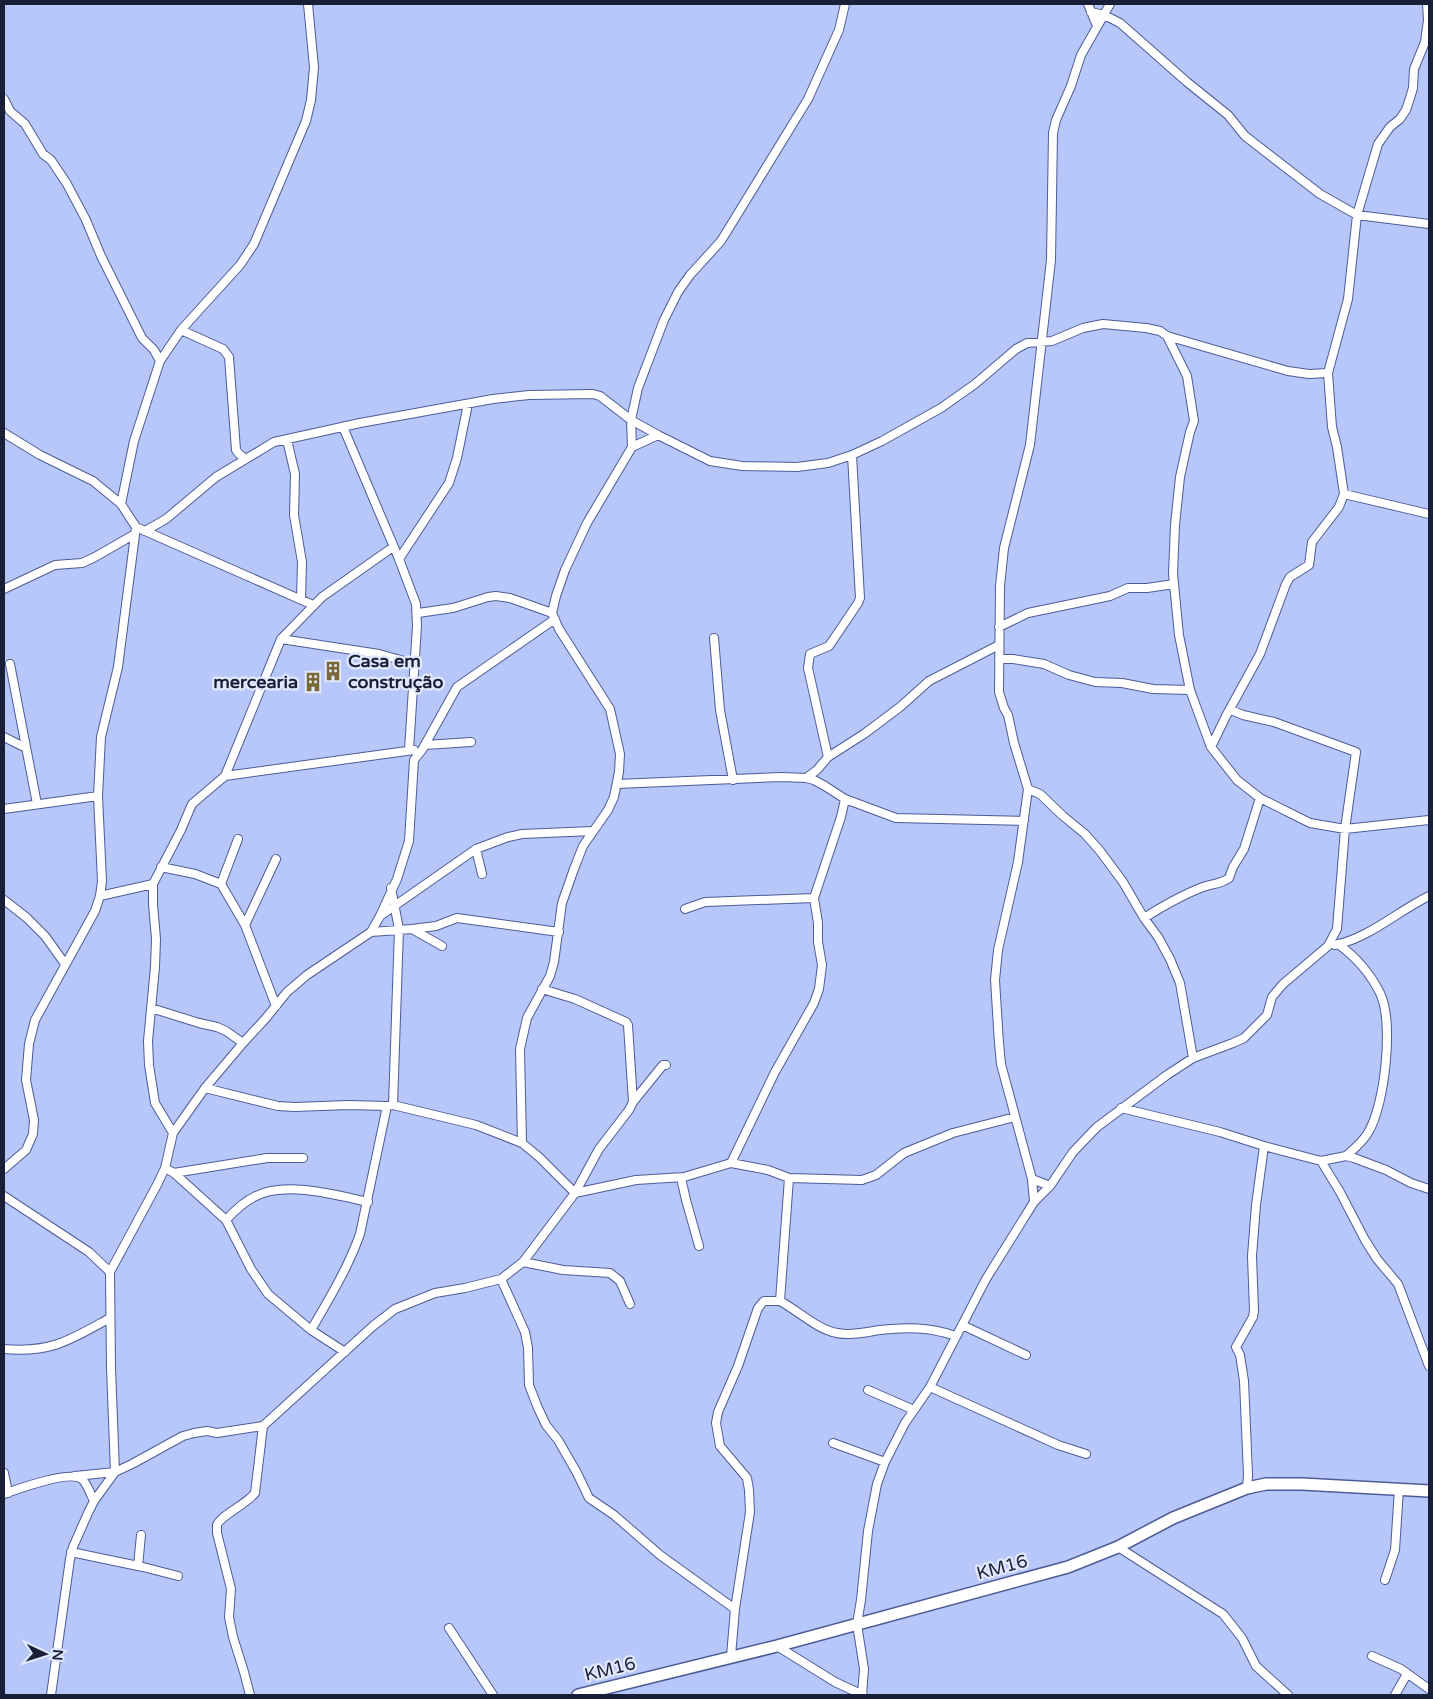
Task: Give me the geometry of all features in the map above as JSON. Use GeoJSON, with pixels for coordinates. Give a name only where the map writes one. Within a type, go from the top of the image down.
{"type":"FeatureCollection","features":[{"type":"Feature","properties":{"kind":"street"},"geometry":{"type":"LineString","coordinates":[[121,504],[134,441],[160,361],[181,330],[240,265],[254,244],[306,121],[314,68],[308,4]]}},
{"type":"Feature","properties":{"kind":"street"},"geometry":{"type":"LineString","coordinates":[[522,1142],[520,1049],[527,1018],[550,976],[559,932],[562,903],[583,846],[592,831],[603,820],[614,797],[620,754],[610,709],[554,616],[555,601],[565,570],[587,523],[632,447],[632,420],[638,388],[664,320],[678,292],[690,275],[721,241],[808,99],[839,30],[845,4]]}},
{"type":"Feature","properties":{"kind":"street"},"geometry":{"type":"LineString","coordinates":[[1034,1202],[1032,1179],[1001,1064],[995,980],[998,950],[1018,862],[1028,789],[1014,743],[1008,715],[999,692],[1000,586],[1004,548],[1030,445],[1042,343],[1052,238],[1053,132],[1081,55],[1110,4]]}},
{"type":"Feature","properties":{"kind":"street"},"geometry":{"type":"LineString","coordinates":[[1212,747],[1260,654],[1286,584],[1290,577],[1309,564],[1312,542],[1339,507],[1344,494],[1332,427],[1328,373],[1348,299],[1357,215],[1378,144],[1385,133],[1400,119],[1406,110],[1413,88],[1414,69],[1425,42],[1428,20],[1427,4]]}},
{"type":"Feature","properties":{"kind":"street"},"geometry":{"type":"LineString","coordinates":[[1090,8],[1120,23],[1187,82],[1213,102],[1245,136],[1320,194],[1357,215],[1429,224]]}},
{"type":"Feature","properties":{"kind":"street"},"geometry":{"type":"LineString","coordinates":[[1090,8],[1097,26]]}},
{"type":"Feature","properties":{"kind":"street"},"geometry":{"type":"LineString","coordinates":[[4,100],[10,111],[25,124],[43,154],[51,160],[67,184],[142,338],[154,350],[160,361]]}},
{"type":"Feature","properties":{"kind":"street"},"geometry":{"type":"LineString","coordinates":[[145,532],[166,519],[216,477],[274,442],[468,404],[529,395],[584,393],[600,396],[632,420],[710,461],[742,466],[797,467],[828,463],[852,455],[882,441],[941,408],[975,384],[1016,348],[1027,343],[1052,341],[1088,327],[1103,324],[1160,331],[1167,336],[1288,371],[1309,374],[1328,373]]}},
{"type":"Feature","properties":{"kind":"street"},"geometry":{"type":"LineString","coordinates":[[181,330],[227,352],[229,357],[236,450],[246,459]]}},
{"type":"Feature","properties":{"kind":"street"},"geometry":{"type":"LineString","coordinates":[[1167,336],[1187,376],[1194,420],[1180,477],[1173,550],[1174,584],[1181,653],[1190,690],[1212,747],[1237,780],[1260,798],[1310,823],[1345,829],[1429,820]]}},
{"type":"Feature","properties":{"kind":"street"},"geometry":{"type":"LineString","coordinates":[[399,559],[449,483],[457,458],[468,404]]}},
{"type":"Feature","properties":{"kind":"street"},"geometry":{"type":"LineString","coordinates":[[343,428],[413,593],[418,613],[409,750]]}},
{"type":"Feature","properties":{"kind":"street"},"geometry":{"type":"LineString","coordinates":[[4,433],[40,455],[93,481],[121,504],[135,531],[118,666],[101,737],[98,796],[102,881],[100,896],[95,911],[35,1020],[29,1044],[26,1080],[34,1120],[33,1134],[26,1150],[4,1169]]}},
{"type":"Feature","properties":{"kind":"street"},"geometry":{"type":"LineString","coordinates":[[632,447],[658,435]]}},
{"type":"Feature","properties":{"kind":"street"},"geometry":{"type":"LineString","coordinates":[[286,440],[295,474],[294,515],[302,562],[301,599]]}},
{"type":"Feature","properties":{"kind":"street"},"geometry":{"type":"LineString","coordinates":[[828,757],[808,668],[810,654],[830,646],[860,598],[852,455]]}},
{"type":"Feature","properties":{"kind":"street"},"geometry":{"type":"LineString","coordinates":[[1344,494],[1429,514]]}},
{"type":"Feature","properties":{"kind":"street"},"geometry":{"type":"LineString","coordinates":[[4,589],[55,565],[82,563],[95,558],[135,531],[145,532],[313,604]]}},
{"type":"Feature","properties":{"kind":"street"},"geometry":{"type":"LineString","coordinates":[[173,1134],[155,1103],[149,1065],[148,1041],[156,938],[153,884],[181,830],[192,804],[225,776],[281,639],[307,614],[313,604],[394,547]]}},
{"type":"Feature","properties":{"kind":"street"},"geometry":{"type":"LineString","coordinates":[[999,627],[1028,613],[1110,596],[1128,588],[1147,588],[1174,584]]}},
{"type":"Feature","properties":{"kind":"street"},"geometry":{"type":"LineString","coordinates":[[418,613],[453,608],[496,596],[510,598],[554,616]]}},
{"type":"Feature","properties":{"kind":"street"},"geometry":{"type":"LineString","coordinates":[[51,1695],[71,1552],[94,1501],[115,1472],[110,1272],[165,1168],[173,1134],[205,1088],[287,992],[307,975],[371,932],[396,879],[409,841],[414,760],[424,747],[458,687],[554,616]]}},
{"type":"Feature","properties":{"kind":"street"},"geometry":{"type":"LineString","coordinates":[[714,638],[720,710],[733,780]]}},
{"type":"Feature","properties":{"kind":"street"},"geometry":{"type":"LineString","coordinates":[[281,639],[379,654],[414,664]]}},
{"type":"Feature","properties":{"kind":"street"},"geometry":{"type":"LineString","coordinates":[[806,778],[817,770],[828,757],[900,707],[929,681],[999,645]]}},
{"type":"Feature","properties":{"kind":"street"},"geometry":{"type":"LineString","coordinates":[[999,659],[1013,659],[1044,664],[1070,675],[1101,683],[1122,683],[1153,689],[1190,690]]}},
{"type":"Feature","properties":{"kind":"street"},"geometry":{"type":"LineString","coordinates":[[10,664],[37,804]]}},
{"type":"Feature","properties":{"kind":"street"},"geometry":{"type":"LineString","coordinates":[[776,1646],[835,1682],[862,1695],[864,1669],[857,1624],[868,1531],[877,1484],[885,1462],[905,1423],[930,1387],[986,1279],[1034,1202],[1050,1186],[1078,1146],[1097,1127],[1193,1058],[1233,1044],[1244,1038],[1267,1015],[1272,997],[1283,984],[1328,946],[1337,929],[1345,829],[1356,752],[1274,722],[1243,715],[1231,710]]}},
{"type":"Feature","properties":{"kind":"street"},"geometry":{"type":"LineString","coordinates":[[4,737],[26,748]]}},
{"type":"Feature","properties":{"kind":"street"},"geometry":{"type":"LineString","coordinates":[[225,776],[471,742]]}},
{"type":"Feature","properties":{"kind":"street"},"geometry":{"type":"LineString","coordinates":[[617,784],[782,777],[806,778],[826,786],[846,799],[896,818],[1024,821]]}},
{"type":"Feature","properties":{"kind":"street"},"geometry":{"type":"LineString","coordinates":[[1028,789],[1040,794],[1085,834],[1100,851],[1123,882],[1144,918],[1158,937],[1180,983],[1193,1058]]}},
{"type":"Feature","properties":{"kind":"street"},"geometry":{"type":"LineString","coordinates":[[4,809],[98,796]]}},
{"type":"Feature","properties":{"kind":"street"},"geometry":{"type":"LineString","coordinates":[[1144,918],[1167,903],[1204,886],[1229,878],[1233,867],[1244,849],[1260,798]]}},
{"type":"Feature","properties":{"kind":"street"},"geometry":{"type":"LineString","coordinates":[[731,1163],[776,1072],[814,1003],[819,989],[822,965],[814,898],[846,799]]}},
{"type":"Feature","properties":{"kind":"street"},"geometry":{"type":"LineString","coordinates":[[380,916],[476,849],[522,834],[592,831]]}},
{"type":"Feature","properties":{"kind":"street"},"geometry":{"type":"LineString","coordinates":[[221,884],[238,839]]}},
{"type":"Feature","properties":{"kind":"street"},"geometry":{"type":"LineString","coordinates":[[476,849],[482,874]]}},
{"type":"Feature","properties":{"kind":"street"},"geometry":{"type":"LineString","coordinates":[[245,925],[276,859]]}},
{"type":"Feature","properties":{"kind":"street"},"geometry":{"type":"LineString","coordinates":[[161,867],[195,874],[221,884],[245,925],[276,1006]]}},
{"type":"Feature","properties":{"kind":"street"},"geometry":{"type":"LineString","coordinates":[[100,896],[153,884]]}},
{"type":"Feature","properties":{"kind":"street"},"geometry":{"type":"LineString","coordinates":[[311,1330],[353,1254],[368,1202],[390,1106],[399,929],[391,888]]}},
{"type":"Feature","properties":{"kind":"street"},"geometry":{"type":"LineString","coordinates":[[1328,946],[1344,943],[1366,933],[1409,906],[1429,896]]}},
{"type":"Feature","properties":{"kind":"street"},"geometry":{"type":"LineString","coordinates":[[686,909],[705,902],[814,898]]}},
{"type":"Feature","properties":{"kind":"street"},"geometry":{"type":"LineString","coordinates":[[4,900],[27,918],[45,936],[65,964]]}},
{"type":"Feature","properties":{"kind":"street"},"geometry":{"type":"LineString","coordinates":[[371,932],[436,926],[457,918],[559,932]]}},
{"type":"Feature","properties":{"kind":"street"},"geometry":{"type":"LineString","coordinates":[[412,929],[442,946]]}},
{"type":"Feature","properties":{"kind":"street"},"geometry":{"type":"LineString","coordinates":[[1121,1108],[1220,1132],[1321,1161],[1346,1156],[1364,1140],[1373,1122],[1386,1064],[1387,1045],[1384,1004],[1380,993],[1361,963],[1338,944]]}},
{"type":"Feature","properties":{"kind":"street"},"geometry":{"type":"LineString","coordinates":[[542,989],[575,999],[626,1022],[628,1025],[633,1102]]}},
{"type":"Feature","properties":{"kind":"street"},"geometry":{"type":"LineString","coordinates":[[151,1008],[226,1030],[243,1043]]}},
{"type":"Feature","properties":{"kind":"street"},"geometry":{"type":"LineString","coordinates":[[4,1472],[6,1493],[66,1476],[115,1472],[183,1436],[194,1433],[207,1431],[217,1433],[263,1426],[395,1309],[435,1293],[501,1279],[523,1262],[576,1193],[600,1149],[633,1102],[663,1065],[666,1065]]}},
{"type":"Feature","properties":{"kind":"street"},"geometry":{"type":"LineString","coordinates":[[205,1088],[278,1106],[390,1106],[476,1125],[522,1142],[576,1193]]}},
{"type":"Feature","properties":{"kind":"street"},"geometry":{"type":"LineString","coordinates":[[576,1193],[636,1180],[681,1178],[731,1163],[768,1170],[789,1178],[862,1180],[870,1178],[904,1153],[953,1133],[1015,1117]]}},
{"type":"Feature","properties":{"kind":"street"},"geometry":{"type":"LineString","coordinates":[[1247,1488],[1244,1381],[1240,1355],[1236,1347],[1254,1312],[1252,1256],[1256,1205],[1264,1146]]}},
{"type":"Feature","properties":{"kind":"street"},"geometry":{"type":"LineString","coordinates":[[1346,1156],[1386,1170],[1411,1183],[1429,1189]]}},
{"type":"Feature","properties":{"kind":"street"},"geometry":{"type":"LineString","coordinates":[[174,1174],[267,1158],[303,1158]]}},
{"type":"Feature","properties":{"kind":"street"},"geometry":{"type":"LineString","coordinates":[[1330,1175],[1334,1159]]}},
{"type":"Feature","properties":{"kind":"street"},"geometry":{"type":"LineString","coordinates":[[1321,1161],[1377,1259],[1398,1284],[1429,1366]]}},
{"type":"Feature","properties":{"kind":"street"},"geometry":{"type":"LineString","coordinates":[[165,1168],[226,1220],[251,1269],[268,1294],[311,1330],[345,1352]]}},
{"type":"Feature","properties":{"kind":"street"},"geometry":{"type":"LineString","coordinates":[[681,1178],[699,1246]]}},
{"type":"Feature","properties":{"kind":"street"},"geometry":{"type":"LineString","coordinates":[[780,1301],[789,1178]]}},
{"type":"Feature","properties":{"kind":"street"},"geometry":{"type":"LineString","coordinates":[[1032,1179],[1050,1186]]}},
{"type":"Feature","properties":{"kind":"street"},"geometry":{"type":"LineString","coordinates":[[226,1220],[252,1198],[280,1189],[330,1193],[368,1202]]}},
{"type":"Feature","properties":{"kind":"street"},"geometry":{"type":"LineString","coordinates":[[4,1196],[89,1252],[110,1272]]}},
{"type":"Feature","properties":{"kind":"street"},"geometry":{"type":"LineString","coordinates":[[523,1262],[563,1270],[610,1273],[620,1281],[630,1304]]}},
{"type":"Feature","properties":{"kind":"street"},"geometry":{"type":"LineString","coordinates":[[501,1279],[525,1332],[528,1348],[529,1385],[538,1408],[546,1425],[558,1440],[577,1473],[589,1498],[614,1515],[660,1555],[735,1609]]}},
{"type":"Feature","properties":{"kind":"street"},"geometry":{"type":"LineString","coordinates":[[731,1656],[735,1609],[750,1512],[749,1490],[747,1478],[720,1446],[716,1423],[718,1412],[746,1346],[758,1308],[764,1301],[780,1301],[801,1316],[835,1333],[920,1328],[937,1330],[956,1336]]}},
{"type":"Feature","properties":{"kind":"street"},"geometry":{"type":"LineString","coordinates":[[4,1349],[33,1350],[46,1348],[65,1342],[110,1318]]}},
{"type":"Feature","properties":{"kind":"street"},"geometry":{"type":"LineString","coordinates":[[962,1325],[1026,1355]]}},
{"type":"Feature","properties":{"kind":"street"},"geometry":{"type":"LineString","coordinates":[[930,1387],[1058,1445],[1086,1454]]}},
{"type":"Feature","properties":{"kind":"street"},"geometry":{"type":"LineString","coordinates":[[868,1390],[914,1410]]}},
{"type":"Feature","properties":{"kind":"street"},"geometry":{"type":"LineString","coordinates":[[250,1695],[229,1617],[231,1589],[217,1533],[217,1525],[255,1494],[263,1426]]}},
{"type":"Feature","properties":{"kind":"street"},"geometry":{"type":"LineString","coordinates":[[833,1443],[885,1462]]}},
{"type":"Feature","properties":{"kind":"street"},"geometry":{"type":"LineString","coordinates":[[75,1476],[83,1480],[94,1501]]}},
{"type":"Feature","properties":{"kind":"street","name":"KM16"},"geometry":{"type":"LineString","coordinates":[[578,1695],[776,1646],[1068,1567],[1118,1547],[1173,1518],[1247,1488],[1266,1484],[1282,1484],[1429,1491]]}},
{"type":"Feature","properties":{"kind":"street"},"geometry":{"type":"LineString","coordinates":[[1385,1580],[1396,1543],[1399,1489]]}},
{"type":"Feature","properties":{"kind":"street"},"geometry":{"type":"LineString","coordinates":[[138,1566],[141,1536]]}},
{"type":"Feature","properties":{"kind":"street"},"geometry":{"type":"LineString","coordinates":[[1118,1547],[1224,1614],[1242,1638],[1256,1666],[1285,1694]]}},
{"type":"Feature","properties":{"kind":"street"},"geometry":{"type":"LineString","coordinates":[[71,1552],[178,1576]]}},
{"type":"Feature","properties":{"kind":"street"},"geometry":{"type":"LineString","coordinates":[[449,1628],[493,1695]]}},
{"type":"Feature","properties":{"kind":"street"},"geometry":{"type":"LineString","coordinates":[[1372,1656],[1393,1665],[1429,1689]]}},
{"type":"Feature","properties":{"kind":"street"},"geometry":{"type":"LineString","coordinates":[[1394,1695],[1406,1674]]}},
{"type":"Feature","properties":{"kind":"place","name":"Casa em construção"},"geometry":{"type":"Point","coordinates":[333,671]}},
{"type":"Feature","properties":{"kind":"place","name":"mercearia"},"geometry":{"type":"Point","coordinates":[313,682]}}]}
